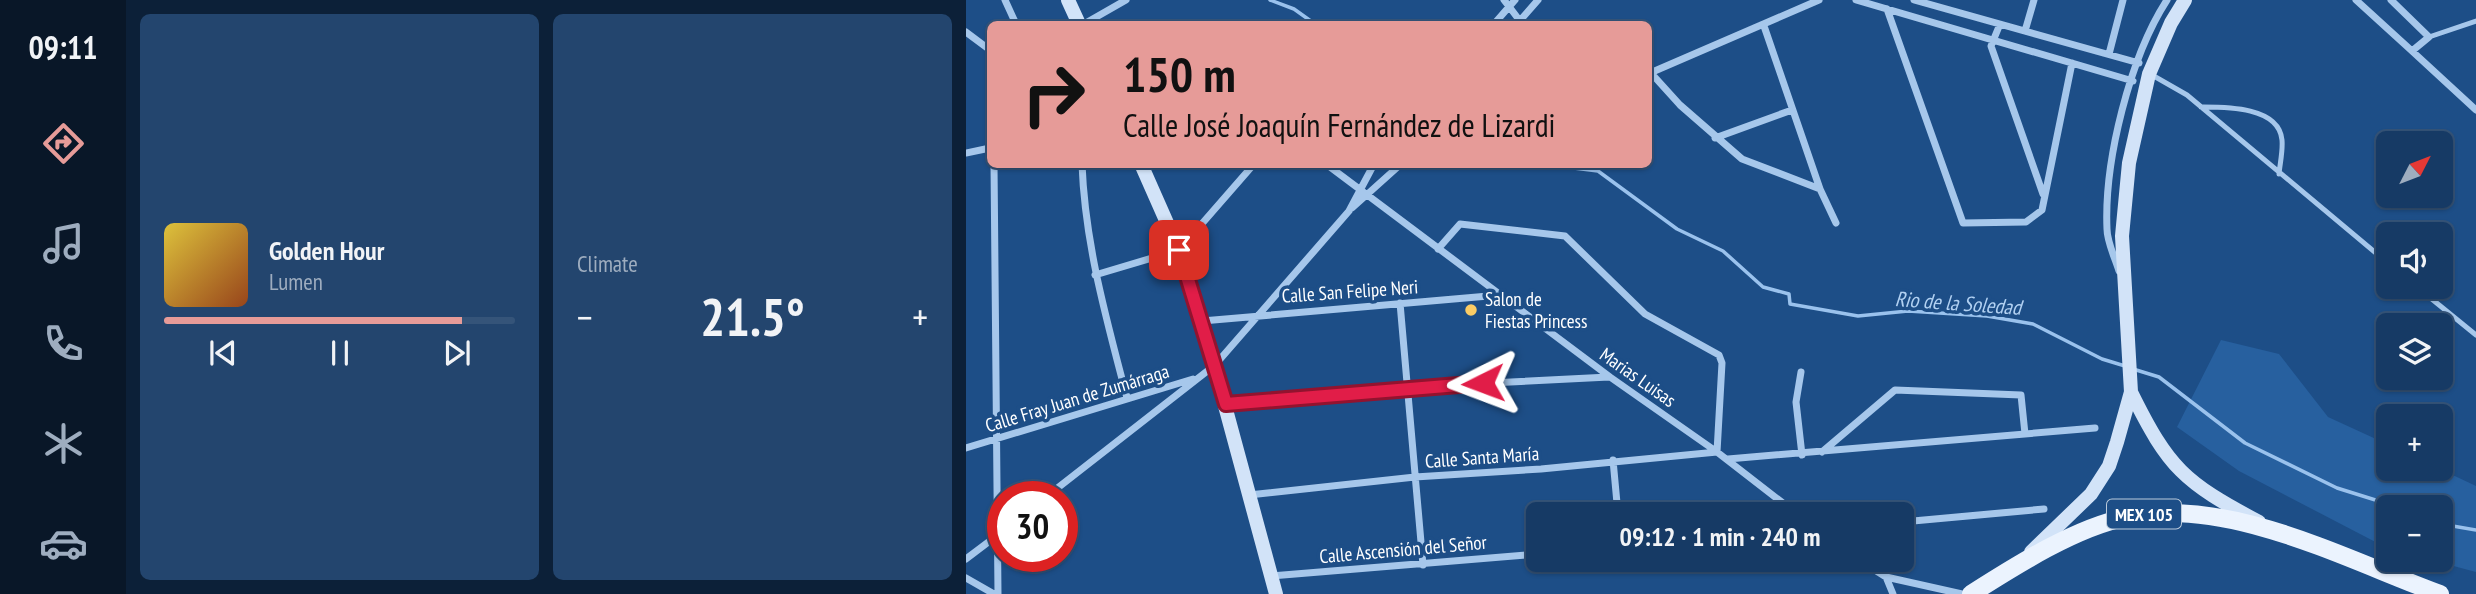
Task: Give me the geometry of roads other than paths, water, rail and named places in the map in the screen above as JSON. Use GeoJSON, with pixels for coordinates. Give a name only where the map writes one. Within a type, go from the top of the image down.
{"type":"FeatureCollection","features":[{"type":"Feature","properties":{"kind":"main road"},"geometry":{"type":"LineString","coordinates":[[1068,0],[1079,21]]}},
{"type":"Feature","properties":{"kind":"main road","name":"MEX 105"},"geometry":{"type":"LineString","coordinates":[[2012,569],[2091,494],[2109,466],[2130,386],[2125,315],[2124,195],[2144,69],[2185,0]]}},
{"type":"Feature","properties":{"kind":"main road"},"geometry":{"type":"LineString","coordinates":[[1143,168],[1179,250],[1202,321],[1276,594]]}},
{"type":"Feature","properties":{"kind":"main road","name":"MEX 105"},"geometry":{"type":"LineString","coordinates":[[2130,386],[2165,456],[2186,479],[2216,499],[2285,536]]}},
{"type":"Feature","properties":{"kind":"main road","name":"MEX 105"},"geometry":{"type":"LineString","coordinates":[[1971,594],[2012,569],[2103,524],[2158,512],[2223,519],[2285,536],[2440,594]]}},
{"type":"Feature","properties":{"kind":"main road","name":"MEX 105"},"geometry":{"type":"LineString","coordinates":[[2388,575],[2406,594]]}},
{"type":"Feature","properties":{"kind":"street"},"geometry":{"type":"LineString","coordinates":[[1005,0],[1015,21]]}},
{"type":"Feature","properties":{"kind":"street"},"geometry":{"type":"LineString","coordinates":[[1086,21],[1115,3],[1126,0]]}},
{"type":"Feature","properties":{"kind":"street"},"geometry":{"type":"LineString","coordinates":[[1496,21],[1507,4],[1515,0]]}},
{"type":"Feature","properties":{"kind":"street"},"geometry":{"type":"LineString","coordinates":[[1521,21],[1538,0]]}},
{"type":"Feature","properties":{"kind":"street"},"geometry":{"type":"LineString","coordinates":[[1652,72],[1819,0]]}},
{"type":"Feature","properties":{"kind":"street"},"geometry":{"type":"LineString","coordinates":[[1856,0],[2133,81]]}},
{"type":"Feature","properties":{"kind":"street"},"geometry":{"type":"LineString","coordinates":[[1914,0],[1946,4],[2000,24],[2109,54],[2144,69]]}},
{"type":"Feature","properties":{"kind":"street"},"geometry":{"type":"LineString","coordinates":[[2025,31],[2034,0]]}},
{"type":"Feature","properties":{"kind":"street"},"geometry":{"type":"LineString","coordinates":[[2109,54],[2123,0]]}},
{"type":"Feature","properties":{"kind":"street"},"geometry":{"type":"LineString","coordinates":[[2125,291],[2106,232],[2109,181],[2133,81],[2144,69],[2167,0]]}},
{"type":"Feature","properties":{"kind":"street"},"geometry":{"type":"LineString","coordinates":[[2356,0],[2476,110]]}},
{"type":"Feature","properties":{"kind":"street"},"geometry":{"type":"LineString","coordinates":[[2391,0],[2429,37],[2412,51]]}},
{"type":"Feature","properties":{"kind":"street"},"geometry":{"type":"LineString","coordinates":[[1507,4],[1518,21]]}},
{"type":"Feature","properties":{"kind":"street"},"geometry":{"type":"LineString","coordinates":[[1887,9],[1963,223],[2026,222],[2042,210],[2043,194],[2071,63]]}},
{"type":"Feature","properties":{"kind":"street"},"geometry":{"type":"LineString","coordinates":[[2000,24],[1992,46],[2043,194]]}},
{"type":"Feature","properties":{"kind":"street"},"geometry":{"type":"LineString","coordinates":[[1764,26],[1791,110],[1820,189],[1836,223]]}},
{"type":"Feature","properties":{"kind":"street"},"geometry":{"type":"LineString","coordinates":[[966,32],[987,48]]}},
{"type":"Feature","properties":{"kind":"street"},"geometry":{"type":"LineString","coordinates":[[1652,75],[1715,138],[1742,159],[1820,189]]}},
{"type":"Feature","properties":{"kind":"street"},"geometry":{"type":"LineString","coordinates":[[1715,138],[1791,110]]}},
{"type":"Feature","properties":{"kind":"street"},"geometry":{"type":"LineString","coordinates":[[966,153],[987,149]]}},
{"type":"Feature","properties":{"kind":"street"},"geometry":{"type":"LineString","coordinates":[[994,168],[994,440],[997,481]]}},
{"type":"Feature","properties":{"kind":"street"},"geometry":{"type":"LineString","coordinates":[[1082,168],[1083,202],[1095,275],[1127,398]]}},
{"type":"Feature","properties":{"kind":"street"},"geometry":{"type":"LineString","coordinates":[[1095,275],[1179,250],[1251,168]]}},
{"type":"Feature","properties":{"kind":"street","name":"Marias Luisas"},"geometry":{"type":"LineString","coordinates":[[1331,168],[1609,377],[1727,459],[1782,502]]}},
{"type":"Feature","properties":{"kind":"street"},"geometry":{"type":"LineString","coordinates":[[1349,211],[1372,168]]}},
{"type":"Feature","properties":{"kind":"street"},"geometry":{"type":"LineString","coordinates":[[1066,481],[1215,365],[1349,211],[1397,168]]}},
{"type":"Feature","properties":{"kind":"street"},"geometry":{"type":"LineString","coordinates":[[1438,249],[1460,224],[1565,236],[1645,314],[1719,355],[1722,363],[1717,452]]}},
{"type":"Feature","properties":{"kind":"street","name":"Calle San Felipe Neri"},"geometry":{"type":"LineString","coordinates":[[1202,321],[1500,295]]}},
{"type":"Feature","properties":{"kind":"street"},"geometry":{"type":"LineString","coordinates":[[1400,303],[1423,565]]}},
{"type":"Feature","properties":{"kind":"street"},"geometry":{"type":"LineString","coordinates":[[1801,372],[1796,402],[1802,455]]}},
{"type":"Feature","properties":{"kind":"street","name":"Calle Fray Juan de Zumárraga"},"geometry":{"type":"LineString","coordinates":[[966,447],[1197,377]]}},
{"type":"Feature","properties":{"kind":"street"},"geometry":{"type":"LineString","coordinates":[[1226,404],[1408,387],[1609,377]]}},
{"type":"Feature","properties":{"kind":"street"},"geometry":{"type":"LineString","coordinates":[[1822,453],[1895,390],[2021,395],[2025,434]]}},
{"type":"Feature","properties":{"kind":"street"},"geometry":{"type":"LineString","coordinates":[[1727,459],[1802,455],[2095,428]]}},
{"type":"Feature","properties":{"kind":"street","name":"Calle Santa María"},"geometry":{"type":"LineString","coordinates":[[1248,495],[1415,477],[1541,469],[1717,452]]}},
{"type":"Feature","properties":{"kind":"street"},"geometry":{"type":"LineString","coordinates":[[1613,460],[1617,502]]}},
{"type":"Feature","properties":{"kind":"street"},"geometry":{"type":"LineString","coordinates":[[1914,521],[2044,509]]}},
{"type":"Feature","properties":{"kind":"street"},"geometry":{"type":"LineString","coordinates":[[966,559],[987,543]]}},
{"type":"Feature","properties":{"kind":"street","name":"Calle Ascensión del Señor"},"geometry":{"type":"LineString","coordinates":[[1270,576],[1526,555]]}},
{"type":"Feature","properties":{"kind":"street"},"geometry":{"type":"LineString","coordinates":[[966,578],[996,594],[998,572]]}},
{"type":"Feature","properties":{"kind":"street"},"geometry":{"type":"LineString","coordinates":[[1880,572],[1886,576],[1962,594]]}},
{"type":"Feature","properties":{"kind":"street"},"geometry":{"type":"LineString","coordinates":[[1886,576],[1893,594]]}},
{"type":"Feature","properties":{"kind":"lane"},"geometry":{"type":"LineString","coordinates":[[2429,37],[2476,21]]}},
{"type":"Feature","properties":{"kind":"lane"},"geometry":{"type":"LineString","coordinates":[[2144,69],[2187,95],[2376,253]]}},
{"type":"Feature","properties":{"kind":"lane"},"geometry":{"type":"LineString","coordinates":[[2201,107],[2242,107],[2255,111],[2276,127],[2282,137],[2279,174]]}},
{"type":"Feature","properties":{"kind":"lane"},"geometry":{"type":"LineString","coordinates":[[2432,299],[2476,335]]}},
{"type":"Feature","properties":{"kind":"waterway"},"geometry":{"type":"LineString","coordinates":[[1270,0],[1294,9],[1311,21]]}},
{"type":"Feature","properties":{"kind":"waterway","name":"Rio de la Soledad"},"geometry":{"type":"LineString","coordinates":[[1574,168],[1598,171],[1677,229],[1723,251],[1763,287],[1789,294],[1790,304],[1858,316],[1908,311],[1987,316],[2033,324],[2102,359],[2125,366]]}},
{"type":"Feature","properties":{"kind":"waterway"},"geometry":{"type":"LineString","coordinates":[[2133,369],[2159,377],[2245,443],[2337,488],[2376,500]]}},
{"type":"Feature","properties":{"kind":"waterway"},"geometry":{"type":"LineString","coordinates":[[2453,526],[2476,530]]}},
{"type":"Feature","properties":{"kind":"place","name":"Salon de Fiestas Princess"},"geometry":{"type":"Point","coordinates":[1471,310]}}]}
